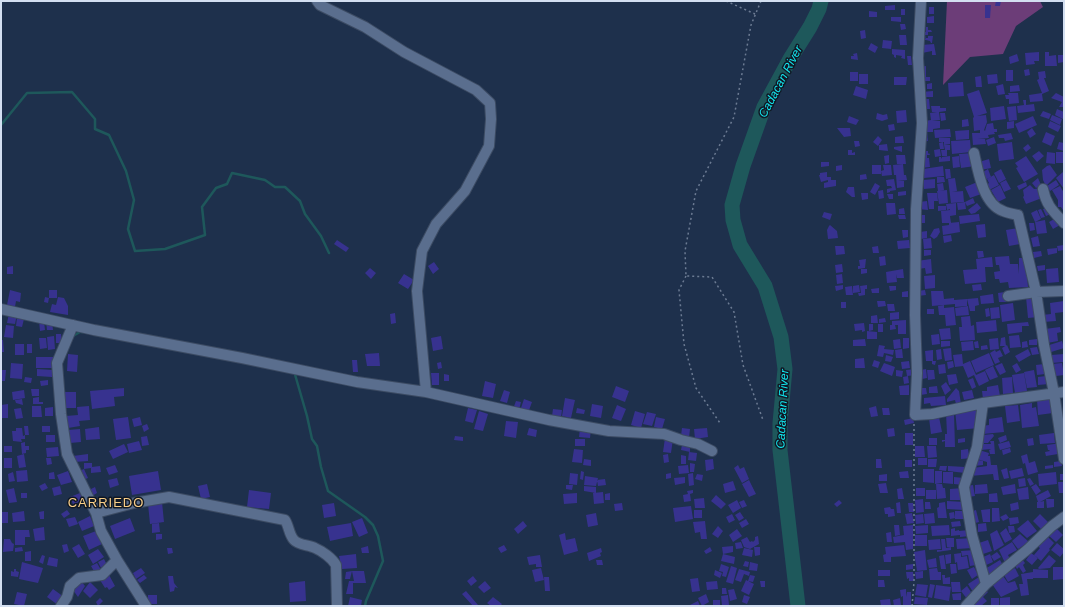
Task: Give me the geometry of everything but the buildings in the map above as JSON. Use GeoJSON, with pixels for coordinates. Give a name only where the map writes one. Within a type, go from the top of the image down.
{"type":"FeatureCollection","features":[{"type":"Feature","properties":{"kind":"street"},"geometry":{"type":"LineString","coordinates":[[317,1],[320,5],[365,27],[404,52],[476,90],[490,103],[492,119],[490,146],[465,191],[436,224],[422,251],[417,291],[426,392]]}},
{"type":"Feature","properties":{"kind":"street"},"geometry":{"type":"LineString","coordinates":[[921,1],[918,58],[922,123],[916,209],[915,315],[917,373],[915,415],[932,414],[983,403],[1059,392]]}},
{"type":"Feature","properties":{"kind":"street"},"geometry":{"type":"LineString","coordinates":[[974,153],[980,179],[993,204],[1002,211],[1018,215],[1036,292],[1044,345],[1059,392],[1064,459]]}},
{"type":"Feature","properties":{"kind":"street"},"geometry":{"type":"LineString","coordinates":[[1043,189],[1045,199],[1050,209],[1064,222]]}},
{"type":"Feature","properties":{"kind":"street"},"geometry":{"type":"LineString","coordinates":[[1008,296],[1036,292],[1064,291]]}},
{"type":"Feature","properties":{"kind":"street"},"geometry":{"type":"LineString","coordinates":[[1,310],[357,382],[426,392],[549,420],[609,431],[664,434],[680,440],[698,444],[712,451]]}},
{"type":"Feature","properties":{"kind":"street"},"geometry":{"type":"LineString","coordinates":[[73,325],[58,363],[61,414],[67,454],[96,513],[101,531],[117,560],[146,606]]}},
{"type":"Feature","properties":{"kind":"street"},"geometry":{"type":"LineString","coordinates":[[983,403],[977,447],[964,487],[972,535],[986,584]]}},
{"type":"Feature","properties":{"kind":"street"},"geometry":{"type":"LineString","coordinates":[[96,513],[134,503],[169,497],[285,520],[293,539],[296,542],[315,548],[334,560],[336,565],[337,606]]}},
{"type":"Feature","properties":{"kind":"street"},"geometry":{"type":"LineString","coordinates":[[966,606],[986,584],[1028,549],[1052,526],[1064,518]]}},
{"type":"Feature","properties":{"kind":"street"},"geometry":{"type":"LineString","coordinates":[[61,606],[67,597],[70,586],[79,578],[102,575],[117,560]]}},
{"type":"Feature","properties":{"kind":"path"},"geometry":{"type":"LineString","coordinates":[[726,1],[755,14]]}},
{"type":"Feature","properties":{"kind":"path"},"geometry":{"type":"LineString","coordinates":[[720,423],[696,388],[684,344],[679,290],[686,276],[685,251],[696,191],[734,116],[751,24],[761,1]]}},
{"type":"Feature","properties":{"kind":"path"},"geometry":{"type":"LineString","coordinates":[[686,276],[712,277],[734,312],[743,364],[763,420]]}},
{"type":"Feature","properties":{"kind":"path"},"geometry":{"type":"LineString","coordinates":[[912,606],[914,582],[915,415]]}},
{"type":"Feature","properties":{"kind":"shaded area"},"geometry":{"type":"Polygon","coordinates":[[[947,1],[1040,1],[1043,7],[1016,26],[1003,54],[970,57],[943,85],[947,1]]]}},
{"type":"Feature","properties":{"kind":"waterway","name":"Cadacan River"},"geometry":{"type":"LineString","coordinates":[[798,606],[780,450],[780,423],[785,369],[781,337],[765,286],[740,245],[733,220],[732,205],[743,166],[764,107],[790,59],[810,27],[819,9],[821,1]]}},
{"type":"Feature","properties":{"kind":"waterway"},"geometry":{"type":"LineString","coordinates":[[1,125],[27,93],[72,92],[95,119],[95,129],[109,135],[126,171],[134,200],[128,229],[135,251],[165,249],[205,235],[202,207],[216,188],[227,184],[232,173],[265,180],[275,187],[285,187],[300,201],[305,214],[321,236],[329,253]]}},
{"type":"Feature","properties":{"kind":"waterway"},"geometry":{"type":"LineString","coordinates":[[73,336],[83,332]]}},
{"type":"Feature","properties":{"kind":"waterway"},"geometry":{"type":"LineString","coordinates":[[294,371],[312,439],[317,446],[328,491],[365,517],[373,525],[378,536],[383,561],[365,606]]}},
{"type":"Feature","properties":{"kind":"district","name":"CARRIEDO"},"geometry":{"type":"Point","coordinates":[106,503]}}]}
